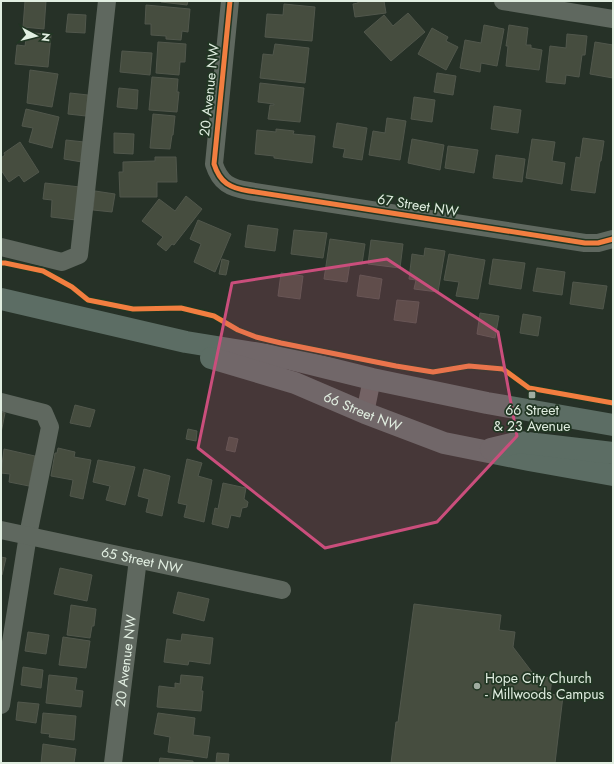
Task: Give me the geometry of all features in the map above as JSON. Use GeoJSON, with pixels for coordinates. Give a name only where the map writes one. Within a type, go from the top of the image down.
{"type":"FeatureCollection","features":[{"type":"Feature","properties":{"kind":"main road","name":"66 Street NW"},"geometry":{"type":"LineString","coordinates":[[1,299],[186,342],[291,359],[372,379],[487,403],[613,425]]}},
{"type":"Feature","properties":{"kind":"main road","name":"66 Street NW"},"geometry":{"type":"LineString","coordinates":[[119,327],[220,361],[295,383],[365,413],[444,443],[484,451],[611,470]]}},
{"type":"Feature","properties":{"kind":"street"},"geometry":{"type":"LineString","coordinates":[[1,247],[62,262],[79,255],[108,1]]}},
{"type":"Feature","properties":{"kind":"street","name":"20 Avenue NW"},"geometry":{"type":"LineString","coordinates":[[221,180],[214,164],[230,1]]}},
{"type":"Feature","properties":{"kind":"street"},"geometry":{"type":"LineString","coordinates":[[503,1],[613,19]]}},
{"type":"Feature","properties":{"kind":"street","name":"67 Street NW"},"geometry":{"type":"LineString","coordinates":[[221,180],[234,188],[249,191],[577,242],[598,243],[613,238]]}},
{"type":"Feature","properties":{"kind":"street"},"geometry":{"type":"LineString","coordinates":[[365,413],[372,379]]}},
{"type":"Feature","properties":{"kind":"street"},"geometry":{"type":"LineString","coordinates":[[1,402],[44,413],[50,427],[28,535],[1,705]]}},
{"type":"Feature","properties":{"kind":"street","name":"65 Street NW"},"geometry":{"type":"LineString","coordinates":[[1,530],[138,558],[282,590]]}},
{"type":"Feature","properties":{"kind":"street","name":"20 Avenue NW"},"geometry":{"type":"LineString","coordinates":[[113,763],[138,558]]}},
{"type":"Feature","properties":{"kind":"highlighted area"},"geometry":{"type":"Polygon","coordinates":[[[387,259],[498,332],[517,436],[437,522],[325,548],[198,448],[232,283],[387,259]]]}},
{"type":"Feature","properties":{"kind":"building"},"geometry":{"type":"Polygon","coordinates":[[[25,1],[46,1],[44,29],[23,27],[25,1]]]}},
{"type":"Feature","properties":{"kind":"building"},"geometry":{"type":"Polygon","coordinates":[[[161,1],[188,1],[187,5],[161,1]]]}},
{"type":"Feature","properties":{"kind":"building"},"geometry":{"type":"Polygon","coordinates":[[[358,1],[384,1],[386,13],[355,17],[353,4],[358,3],[358,1]]]}},
{"type":"Feature","properties":{"kind":"building"},"geometry":{"type":"Polygon","coordinates":[[[284,4],[315,7],[312,41],[265,37],[267,14],[283,15],[284,4]]]}},
{"type":"Feature","properties":{"kind":"building"},"geometry":{"type":"Polygon","coordinates":[[[146,5],[190,9],[188,32],[182,31],[181,40],[166,39],[166,36],[151,35],[151,24],[145,24],[146,5]]]}},
{"type":"Feature","properties":{"kind":"building"},"geometry":{"type":"Polygon","coordinates":[[[408,13],[425,32],[391,61],[364,32],[384,15],[393,26],[408,13]]]}},
{"type":"Feature","properties":{"kind":"building"},"geometry":{"type":"Polygon","coordinates":[[[68,14],[86,15],[85,33],[66,32],[68,14]]]}},
{"type":"Feature","properties":{"kind":"building"},"geometry":{"type":"Polygon","coordinates":[[[484,25],[504,29],[497,66],[481,63],[480,72],[460,68],[465,40],[481,43],[484,25]]]}},
{"type":"Feature","properties":{"kind":"building"},"geometry":{"type":"Polygon","coordinates":[[[509,25],[528,28],[526,45],[531,45],[531,48],[542,50],[539,70],[506,66],[508,46],[506,46],[509,25]]]}},
{"type":"Feature","properties":{"kind":"building"},"geometry":{"type":"Polygon","coordinates":[[[432,28],[448,37],[446,41],[458,47],[446,70],[418,54],[432,28]]]}},
{"type":"Feature","properties":{"kind":"building"},"geometry":{"type":"Polygon","coordinates":[[[27,32],[51,35],[48,67],[15,64],[17,45],[25,46],[27,32]]]}},
{"type":"Feature","properties":{"kind":"building"},"geometry":{"type":"Polygon","coordinates":[[[567,34],[587,36],[585,55],[582,55],[579,77],[566,75],[565,84],[546,82],[550,46],[566,48],[567,34]]]}},
{"type":"Feature","properties":{"kind":"building"},"geometry":{"type":"Polygon","coordinates":[[[158,42],[186,44],[185,62],[180,62],[179,75],[156,73],[158,42]]]}},
{"type":"Feature","properties":{"kind":"building"},"geometry":{"type":"Polygon","coordinates":[[[595,42],[613,45],[613,78],[590,74],[595,42]]]}},
{"type":"Feature","properties":{"kind":"building"},"geometry":{"type":"Polygon","coordinates":[[[275,44],[309,48],[305,83],[260,78],[263,54],[273,55],[275,44]]]}},
{"type":"Feature","properties":{"kind":"building"},"geometry":{"type":"Polygon","coordinates":[[[122,51],[152,53],[150,75],[120,72],[122,51]]]}},
{"type":"Feature","properties":{"kind":"building"},"geometry":{"type":"Polygon","coordinates":[[[30,70],[58,74],[52,107],[27,103],[30,70]]]}},
{"type":"Feature","properties":{"kind":"building"},"geometry":{"type":"Polygon","coordinates":[[[437,73],[456,76],[453,95],[434,92],[437,73]]]}},
{"type":"Feature","properties":{"kind":"building"},"geometry":{"type":"Polygon","coordinates":[[[152,77],[178,79],[177,92],[179,92],[177,112],[149,110],[152,77]]]}},
{"type":"Feature","properties":{"kind":"building"},"geometry":{"type":"Polygon","coordinates":[[[260,83],[304,88],[300,122],[268,119],[270,105],[274,104],[258,102],[260,83]]]}},
{"type":"Feature","properties":{"kind":"building"},"geometry":{"type":"Polygon","coordinates":[[[119,88],[138,90],[137,109],[117,107],[119,88]]]}},
{"type":"Feature","properties":{"kind":"building"},"geometry":{"type":"Polygon","coordinates":[[[70,93],[88,95],[86,116],[68,114],[70,93]]]}},
{"type":"Feature","properties":{"kind":"building"},"geometry":{"type":"Polygon","coordinates":[[[414,97],[435,100],[432,122],[411,119],[414,97]]]}},
{"type":"Feature","properties":{"kind":"building"},"geometry":{"type":"Polygon","coordinates":[[[494,106],[521,110],[518,133],[491,129],[494,106]]]}},
{"type":"Feature","properties":{"kind":"building"},"geometry":{"type":"Polygon","coordinates":[[[26,109],[59,117],[52,148],[29,142],[33,128],[22,126],[26,109]]]}},
{"type":"Feature","properties":{"kind":"building"},"geometry":{"type":"Polygon","coordinates":[[[153,114],[175,116],[170,149],[150,148],[153,114]]]}},
{"type":"Feature","properties":{"kind":"building"},"geometry":{"type":"Polygon","coordinates":[[[387,118],[406,121],[400,160],[369,155],[373,131],[385,133],[387,118]]]}},
{"type":"Feature","properties":{"kind":"building"},"geometry":{"type":"Polygon","coordinates":[[[337,123],[367,128],[362,160],[343,157],[345,149],[333,147],[337,123]]]}},
{"type":"Feature","properties":{"kind":"building"},"geometry":{"type":"Polygon","coordinates":[[[276,129],[294,131],[293,134],[315,136],[312,163],[255,154],[257,130],[276,132],[276,129]]]}},
{"type":"Feature","properties":{"kind":"building"},"geometry":{"type":"Polygon","coordinates":[[[114,133],[134,134],[133,154],[114,153],[114,133]]]}},
{"type":"Feature","properties":{"kind":"building"},"geometry":{"type":"Polygon","coordinates":[[[583,138],[604,141],[595,193],[571,190],[576,157],[580,158],[583,138]]]}},
{"type":"Feature","properties":{"kind":"building"},"geometry":{"type":"Polygon","coordinates":[[[412,139],[444,145],[440,170],[408,163],[412,139]]]}},
{"type":"Feature","properties":{"kind":"building"},"geometry":{"type":"Polygon","coordinates":[[[532,139],[555,142],[552,161],[565,163],[562,184],[526,178],[532,139]]]}},
{"type":"Feature","properties":{"kind":"building"},"geometry":{"type":"Polygon","coordinates":[[[66,140],[84,142],[82,162],[64,159],[66,140]]]}},
{"type":"Feature","properties":{"kind":"building"},"geometry":{"type":"Polygon","coordinates":[[[20,142],[39,172],[24,182],[19,175],[9,182],[1,170],[1,158],[5,155],[4,153],[20,142]]]}},
{"type":"Feature","properties":{"kind":"building"},"geometry":{"type":"Polygon","coordinates":[[[448,146],[478,150],[474,173],[445,168],[448,146]]]}},
{"type":"Feature","properties":{"kind":"building"},"geometry":{"type":"Polygon","coordinates":[[[496,155],[525,159],[522,182],[493,178],[496,155]]]}},
{"type":"Feature","properties":{"kind":"building"},"geometry":{"type":"Polygon","coordinates":[[[155,157],[176,157],[177,182],[157,182],[157,197],[120,197],[119,172],[123,172],[123,162],[155,161],[155,157]]]}},
{"type":"Feature","properties":{"kind":"building"},"geometry":{"type":"Polygon","coordinates":[[[45,183],[80,187],[76,220],[51,217],[52,200],[43,199],[45,183]]]}},
{"type":"Feature","properties":{"kind":"building"},"geometry":{"type":"Polygon","coordinates":[[[95,191],[115,194],[112,212],[93,210],[95,191]]]}},
{"type":"Feature","properties":{"kind":"building"},"geometry":{"type":"Polygon","coordinates":[[[186,196],[202,209],[174,245],[172,244],[166,251],[157,244],[163,237],[142,221],[159,199],[175,211],[186,196]]]}},
{"type":"Feature","properties":{"kind":"building"},"geometry":{"type":"Polygon","coordinates":[[[198,220],[231,234],[215,272],[194,262],[201,244],[190,239],[198,220]]]}},
{"type":"Feature","properties":{"kind":"building"},"geometry":{"type":"Polygon","coordinates":[[[248,225],[278,229],[275,251],[245,247],[248,225]]]}},
{"type":"Feature","properties":{"kind":"building"},"geometry":{"type":"Polygon","coordinates":[[[294,230],[327,233],[323,258],[291,254],[294,230]]]}},
{"type":"Feature","properties":{"kind":"building"},"geometry":{"type":"Polygon","coordinates":[[[330,239],[365,244],[362,264],[350,263],[347,282],[324,279],[330,239]]]}},
{"type":"Feature","properties":{"kind":"building"},"geometry":{"type":"Polygon","coordinates":[[[371,240],[403,244],[400,268],[368,264],[371,240]]]}},
{"type":"Feature","properties":{"kind":"building"},"geometry":{"type":"Polygon","coordinates":[[[425,248],[445,251],[438,292],[414,289],[416,280],[409,279],[412,254],[424,256],[425,248]]]}},
{"type":"Feature","properties":{"kind":"building"},"geometry":{"type":"Polygon","coordinates":[[[449,254],[485,260],[478,299],[456,296],[459,282],[444,280],[449,254]]]}},
{"type":"Feature","properties":{"kind":"building"},"geometry":{"type":"Polygon","coordinates":[[[222,259],[229,261],[226,275],[219,274],[222,259]]]}},
{"type":"Feature","properties":{"kind":"building"},"geometry":{"type":"Polygon","coordinates":[[[493,259],[525,263],[521,289],[489,284],[493,259]]]}},
{"type":"Feature","properties":{"kind":"building"},"geometry":{"type":"Polygon","coordinates":[[[537,268],[565,272],[562,295],[533,291],[537,268]]]}},
{"type":"Feature","properties":{"kind":"building"},"geometry":{"type":"Polygon","coordinates":[[[281,273],[303,276],[300,299],[278,296],[281,273]]]}},
{"type":"Feature","properties":{"kind":"building"},"geometry":{"type":"Polygon","coordinates":[[[360,275],[382,279],[379,299],[357,296],[360,275]]]}},
{"type":"Feature","properties":{"kind":"building"},"geometry":{"type":"Polygon","coordinates":[[[573,282],[607,286],[603,309],[570,304],[573,282]]]}},
{"type":"Feature","properties":{"kind":"building"},"geometry":{"type":"Polygon","coordinates":[[[397,300],[419,302],[416,323],[394,320],[397,300]]]}},
{"type":"Feature","properties":{"kind":"building"},"geometry":{"type":"Polygon","coordinates":[[[480,313],[499,316],[495,338],[477,334],[480,313]]]}},
{"type":"Feature","properties":{"kind":"building"},"geometry":{"type":"Polygon","coordinates":[[[523,314],[541,317],[538,336],[520,333],[523,314]]]}},
{"type":"Feature","properties":{"kind":"building"},"geometry":{"type":"Polygon","coordinates":[[[75,405],[95,410],[90,427],[70,423],[75,405]]]}},
{"type":"Feature","properties":{"kind":"building"},"geometry":{"type":"Polygon","coordinates":[[[1,412],[5,413],[1,433],[1,412]]]}},
{"type":"Feature","properties":{"kind":"building"},"geometry":{"type":"Polygon","coordinates":[[[188,429],[197,431],[196,441],[186,439],[188,429]]]}},
{"type":"Feature","properties":{"kind":"building"},"geometry":{"type":"Polygon","coordinates":[[[229,437],[238,439],[235,452],[226,450],[229,437]]]}},
{"type":"Feature","properties":{"kind":"building"},"geometry":{"type":"Polygon","coordinates":[[[58,448],[75,452],[74,457],[91,460],[83,499],[70,496],[73,480],[51,476],[55,453],[57,453],[58,448]]]}},
{"type":"Feature","properties":{"kind":"building"},"geometry":{"type":"Polygon","coordinates":[[[4,449],[35,456],[29,486],[9,482],[10,474],[1,473],[4,449]]]}},
{"type":"Feature","properties":{"kind":"building"},"geometry":{"type":"Polygon","coordinates":[[[187,459],[202,463],[198,476],[212,480],[204,522],[184,517],[187,505],[178,503],[187,459]]]}},
{"type":"Feature","properties":{"kind":"building"},"geometry":{"type":"Polygon","coordinates":[[[98,460],[135,467],[125,505],[106,500],[110,486],[93,482],[98,460]]]}},
{"type":"Feature","properties":{"kind":"building"},"geometry":{"type":"Polygon","coordinates":[[[144,469],[170,476],[162,516],[146,512],[149,499],[138,496],[144,469]]]}},
{"type":"Feature","properties":{"kind":"building"},"geometry":{"type":"Polygon","coordinates":[[[223,483],[246,488],[244,499],[248,502],[247,507],[242,508],[240,517],[231,515],[228,528],[212,524],[215,508],[218,509],[223,483]]]}},
{"type":"Feature","properties":{"kind":"building"},"geometry":{"type":"Polygon","coordinates":[[[1,557],[6,558],[2,575],[1,575],[1,557]]]}},
{"type":"Feature","properties":{"kind":"building"},"geometry":{"type":"Polygon","coordinates":[[[60,568],[92,575],[87,601],[54,594],[60,568]]]}},
{"type":"Feature","properties":{"kind":"building"},"geometry":{"type":"Polygon","coordinates":[[[178,592],[209,599],[204,621],[173,613],[178,592]]]}},
{"type":"Feature","properties":{"kind":"building","name":"Hope City Church - Millwoods Campus"},"geometry":{"type":"Polygon","coordinates":[[[414,604],[501,615],[499,630],[515,632],[513,647],[535,676],[552,678],[550,694],[563,696],[555,763],[391,763],[414,604]]]}},
{"type":"Feature","properties":{"kind":"building"},"geometry":{"type":"Polygon","coordinates":[[[71,605],[96,609],[94,626],[92,626],[90,638],[67,635],[71,605]]]}},
{"type":"Feature","properties":{"kind":"building"},"geometry":{"type":"Polygon","coordinates":[[[28,632],[49,635],[46,654],[25,651],[28,632]]]}},
{"type":"Feature","properties":{"kind":"building"},"geometry":{"type":"Polygon","coordinates":[[[182,634],[213,638],[210,664],[189,661],[188,665],[164,662],[167,639],[181,641],[182,634]]]}},
{"type":"Feature","properties":{"kind":"building"},"geometry":{"type":"Polygon","coordinates":[[[63,637],[90,641],[86,668],[59,665],[63,637]]]}},
{"type":"Feature","properties":{"kind":"building"},"geometry":{"type":"Polygon","coordinates":[[[23,667],[43,670],[41,688],[21,685],[23,667]]]}},
{"type":"Feature","properties":{"kind":"building"},"geometry":{"type":"Polygon","coordinates":[[[49,675],[77,678],[75,690],[83,691],[81,707],[46,703],[49,675]]]}},
{"type":"Feature","properties":{"kind":"building"},"geometry":{"type":"Polygon","coordinates":[[[181,675],[203,677],[201,711],[157,707],[159,686],[175,688],[175,683],[180,684],[181,675]]]}},
{"type":"Feature","properties":{"kind":"building"},"geometry":{"type":"Polygon","coordinates":[[[18,702],[39,704],[36,723],[16,720],[18,702]]]}},
{"type":"Feature","properties":{"kind":"building"},"geometry":{"type":"Polygon","coordinates":[[[43,713],[76,716],[74,740],[49,737],[50,734],[41,733],[43,713]]]}},
{"type":"Feature","properties":{"kind":"building"},"geometry":{"type":"Polygon","coordinates":[[[158,713],[195,718],[193,735],[210,737],[207,758],[168,752],[170,737],[154,734],[158,713]]]}},
{"type":"Feature","properties":{"kind":"building"},"geometry":{"type":"Polygon","coordinates":[[[43,744],[76,749],[74,763],[41,763],[43,744]]]}},
{"type":"Feature","properties":{"kind":"building"},"geometry":{"type":"Polygon","coordinates":[[[217,753],[229,754],[228,763],[216,762],[217,753]]]}},
{"type":"Feature","properties":{"kind":"building"},"geometry":{"type":"Polygon","coordinates":[[[160,758],[193,761],[193,763],[159,763],[160,758]]]}},
{"type":"Feature","properties":{"kind":"cycle path"},"geometry":{"type":"LineString","coordinates":[[230,1],[214,164],[219,176],[227,184],[249,191],[585,243],[598,243],[613,239]]}},
{"type":"Feature","properties":{"kind":"cycle path"},"geometry":{"type":"LineString","coordinates":[[1,263],[43,271],[72,287],[88,300],[133,309],[181,308],[214,316],[238,330],[256,337],[396,366],[433,372],[469,366],[503,369],[529,388],[613,403]]}},
{"type":"Feature","properties":{"kind":"place","name":"66 Street & 23 Avenue"},"geometry":{"type":"Point","coordinates":[532,395]}},
{"type":"Feature","properties":{"kind":"place","name":"Hope City Church - Millwoods Campus"},"geometry":{"type":"Point","coordinates":[477,686]}}]}
